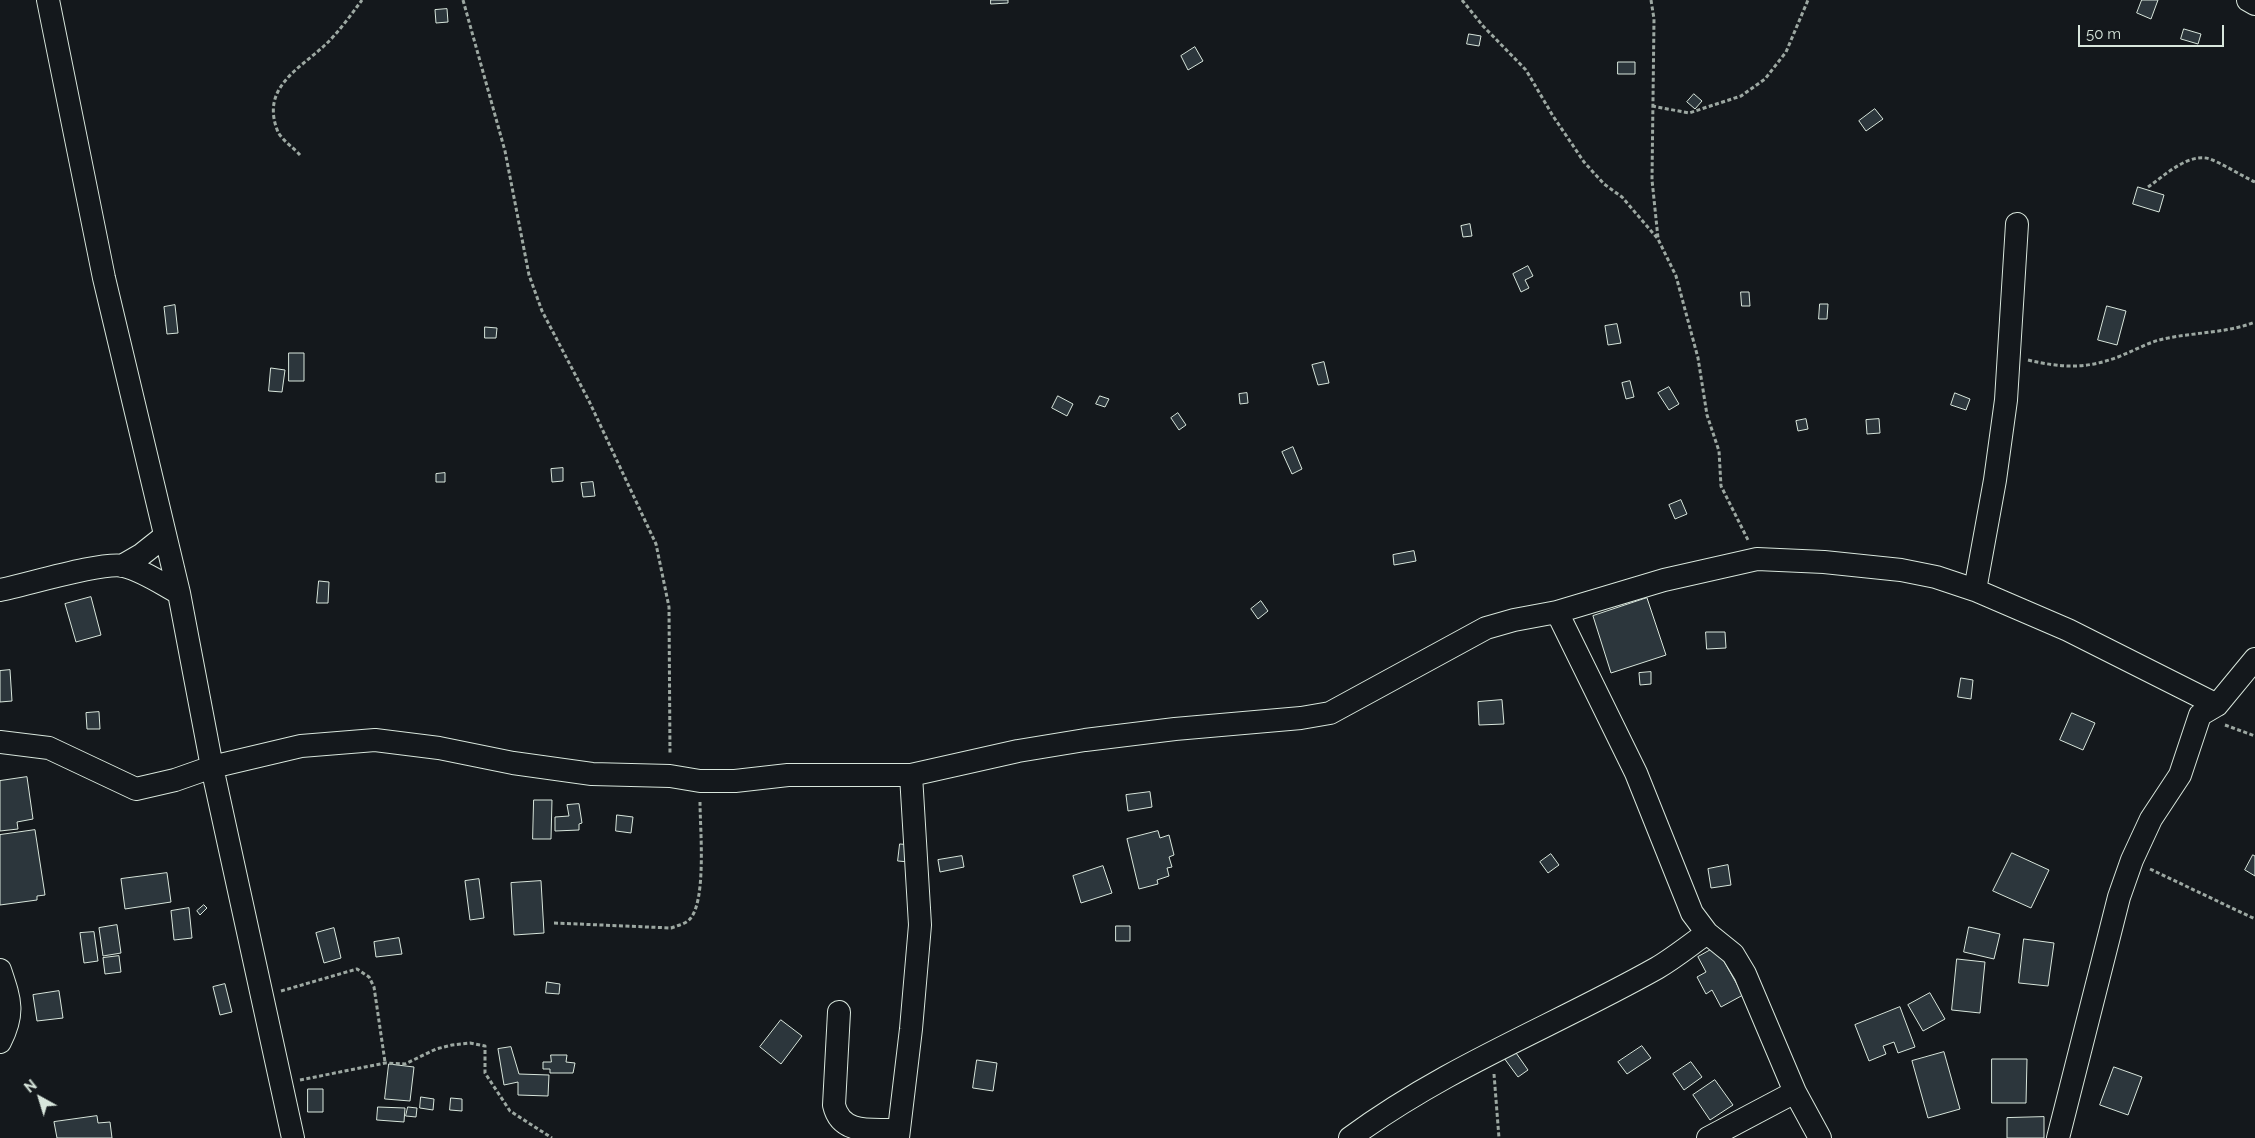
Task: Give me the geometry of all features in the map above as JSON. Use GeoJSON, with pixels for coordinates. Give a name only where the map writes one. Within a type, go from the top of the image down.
{"type":"FeatureCollection","features":[{"type":"Feature","properties":{"kind":"street"},"geometry":{"type":"LineString","coordinates":[[48,0],[104,278],[179,593],[212,767],[293,1138]]}},
{"type":"Feature","properties":{"kind":"street"},"geometry":{"type":"LineString","coordinates":[[2248,0],[2255,4]]}},
{"type":"Feature","properties":{"kind":"street"},"geometry":{"type":"LineString","coordinates":[[1975,590],[1995,480],[2006,400],[2017,224]]}},
{"type":"Feature","properties":{"kind":"street"},"geometry":{"type":"LineString","coordinates":[[122,566],[141,555],[165,536]]}},
{"type":"Feature","properties":{"kind":"street"},"geometry":{"type":"LineString","coordinates":[[0,742],[48,748],[136,790],[175,780],[212,767],[301,746],[375,740],[439,748],[513,763],[592,774],[670,776],[700,781],[735,781],[788,775],[910,776],[1018,751],[1085,740],[1175,729],[1301,718],[1330,713],[1486,628],[1514,620],[1557,612],[1664,580],[1757,559],[1824,562],[1901,570],[1936,577],[1975,590],[2068,630],[2217,705]]}},
{"type":"Feature","properties":{"kind":"street"},"geometry":{"type":"LineString","coordinates":[[0,590],[100,567],[122,566],[136,570],[179,593]]}},
{"type":"Feature","properties":{"kind":"street"},"geometry":{"type":"LineString","coordinates":[[1557,612],[1636,773],[1692,913],[1707,933],[1733,954],[1745,974],[1795,1092],[1820,1138]]}},
{"type":"Feature","properties":{"kind":"street"},"geometry":{"type":"LineString","coordinates":[[2058,1138],[2119,897],[2132,860],[2151,819],[2180,775],[2200,715],[2217,705],[2255,659]]}},
{"type":"Feature","properties":{"kind":"street"},"geometry":{"type":"LineString","coordinates":[[839,1012],[834,1106],[836,1116],[843,1124],[852,1128],[898,1134],[911,1029],[920,925],[910,776]]}},
{"type":"Feature","properties":{"kind":"street"},"geometry":{"type":"LineString","coordinates":[[1350,1138],[1386,1111],[1492,1051],[1592,1003],[1658,967],[1707,933]]}},
{"type":"Feature","properties":{"kind":"street"},"geometry":{"type":"LineString","coordinates":[[0,970],[10,1000],[8,1024],[0,1042]]}},
{"type":"Feature","properties":{"kind":"street"},"geometry":{"type":"LineString","coordinates":[[1708,1138],[1795,1092]]}},
{"type":"Feature","properties":{"kind":"path"},"geometry":{"type":"LineString","coordinates":[[300,154],[279,134],[273,108],[277,92],[288,77],[326,44],[362,0]]}},
{"type":"Feature","properties":{"kind":"path"},"geometry":{"type":"LineString","coordinates":[[462,0],[505,151],[529,275],[542,311],[593,409],[656,544],[669,607],[670,776]]}},
{"type":"Feature","properties":{"kind":"path"},"geometry":{"type":"LineString","coordinates":[[1462,0],[1483,26],[1526,70],[1553,116],[1584,162],[1604,184],[1622,197],[1658,239],[1676,276],[1698,358],[1707,414],[1719,451],[1721,486],[1757,559]]}},
{"type":"Feature","properties":{"kind":"path"},"geometry":{"type":"LineString","coordinates":[[1651,0],[1654,19],[1652,180],[1658,239]]}},
{"type":"Feature","properties":{"kind":"path"},"geometry":{"type":"LineString","coordinates":[[1652,106],[1689,113],[1741,96],[1765,79],[1786,52],[1808,0]]}},
{"type":"Feature","properties":{"kind":"path"},"geometry":{"type":"LineString","coordinates":[[2148,187],[2185,163],[2197,158],[2209,158],[2255,182]]}},
{"type":"Feature","properties":{"kind":"path"},"geometry":{"type":"LineString","coordinates":[[2008,354],[2054,366],[2074,367],[2095,364],[2120,356],[2145,344],[2169,338],[2232,329],[2255,322]]}},
{"type":"Feature","properties":{"kind":"path"},"geometry":{"type":"LineString","coordinates":[[554,923],[671,928],[688,922],[694,912],[701,889],[700,781]]}},
{"type":"Feature","properties":{"kind":"path"},"geometry":{"type":"LineString","coordinates":[[2132,860],[2255,920]]}},
{"type":"Feature","properties":{"kind":"path"},"geometry":{"type":"LineString","coordinates":[[263,996],[357,969],[363,971],[374,987],[385,1063]]}},
{"type":"Feature","properties":{"kind":"path"},"geometry":{"type":"LineString","coordinates":[[282,1083],[385,1063],[405,1064],[436,1049],[452,1044],[470,1042],[485,1046],[485,1073],[510,1111],[552,1138]]}},
{"type":"Feature","properties":{"kind":"path"},"geometry":{"type":"LineString","coordinates":[[1492,1051],[1499,1138]]}},
{"type":"Feature","properties":{"kind":"building"},"geometry":{"type":"Polygon","coordinates":[[[991,0],[1008,0],[1008,3],[991,4],[991,0]]]}},
{"type":"Feature","properties":{"kind":"building"},"geometry":{"type":"Polygon","coordinates":[[[2142,0],[2158,0],[2151,19],[2137,13],[2142,0]]]}},
{"type":"Feature","properties":{"kind":"building"},"geometry":{"type":"Polygon","coordinates":[[[447,9],[448,22],[436,23],[435,10],[447,9]]]}},
{"type":"Feature","properties":{"kind":"building"},"geometry":{"type":"Polygon","coordinates":[[[2184,29],[2201,34],[2198,44],[2181,39],[2184,29]]]}},
{"type":"Feature","properties":{"kind":"building"},"geometry":{"type":"Polygon","coordinates":[[[1469,34],[1481,36],[1479,46],[1467,44],[1469,34]]]}},
{"type":"Feature","properties":{"kind":"building"},"geometry":{"type":"Polygon","coordinates":[[[1195,47],[1203,61],[1188,70],[1181,56],[1195,47]]]}},
{"type":"Feature","properties":{"kind":"building"},"geometry":{"type":"Polygon","coordinates":[[[1618,62],[1635,62],[1635,74],[1618,74],[1618,62]]]}},
{"type":"Feature","properties":{"kind":"building"},"geometry":{"type":"Polygon","coordinates":[[[1694,94],[1702,101],[1695,109],[1687,102],[1694,94]]]}},
{"type":"Feature","properties":{"kind":"building"},"geometry":{"type":"Polygon","coordinates":[[[1875,109],[1883,119],[1866,131],[1859,121],[1875,109]]]}},
{"type":"Feature","properties":{"kind":"building"},"geometry":{"type":"Polygon","coordinates":[[[2138,187],[2164,195],[2159,212],[2133,204],[2138,187]]]}},
{"type":"Feature","properties":{"kind":"building"},"geometry":{"type":"Polygon","coordinates":[[[1470,224],[1472,236],[1463,237],[1461,226],[1470,224]]]}},
{"type":"Feature","properties":{"kind":"building"},"geometry":{"type":"Polygon","coordinates":[[[1528,266],[1533,276],[1525,280],[1529,288],[1521,292],[1513,274],[1528,266]]]}},
{"type":"Feature","properties":{"kind":"building"},"geometry":{"type":"Polygon","coordinates":[[[1741,292],[1749,292],[1750,306],[1742,306],[1741,292]]]}},
{"type":"Feature","properties":{"kind":"building"},"geometry":{"type":"Polygon","coordinates":[[[1820,304],[1828,304],[1827,319],[1819,319],[1820,304]]]}},
{"type":"Feature","properties":{"kind":"building"},"geometry":{"type":"Polygon","coordinates":[[[175,305],[178,333],[167,334],[164,307],[175,305]]]}},
{"type":"Feature","properties":{"kind":"building"},"geometry":{"type":"Polygon","coordinates":[[[2107,306],[2126,311],[2117,345],[2098,340],[2107,306]]]}},
{"type":"Feature","properties":{"kind":"building"},"geometry":{"type":"Polygon","coordinates":[[[1617,324],[1621,343],[1608,345],[1605,326],[1617,324]]]}},
{"type":"Feature","properties":{"kind":"building"},"geometry":{"type":"Polygon","coordinates":[[[485,327],[497,328],[496,338],[485,338],[485,327]]]}},
{"type":"Feature","properties":{"kind":"building"},"geometry":{"type":"Polygon","coordinates":[[[289,353],[304,353],[304,381],[289,381],[289,353]]]}},
{"type":"Feature","properties":{"kind":"building"},"geometry":{"type":"Polygon","coordinates":[[[1324,362],[1329,383],[1318,385],[1312,365],[1324,362]]]}},
{"type":"Feature","properties":{"kind":"building"},"geometry":{"type":"Polygon","coordinates":[[[271,368],[285,370],[282,392],[269,391],[271,368]]]}},
{"type":"Feature","properties":{"kind":"building"},"geometry":{"type":"Polygon","coordinates":[[[1630,381],[1634,397],[1626,399],[1622,383],[1630,381]]]}},
{"type":"Feature","properties":{"kind":"building"},"geometry":{"type":"Polygon","coordinates":[[[1669,387],[1679,404],[1669,410],[1658,393],[1669,387]]]}},
{"type":"Feature","properties":{"kind":"building"},"geometry":{"type":"Polygon","coordinates":[[[1247,393],[1248,403],[1240,404],[1239,394],[1247,393]]]}},
{"type":"Feature","properties":{"kind":"building"},"geometry":{"type":"Polygon","coordinates":[[[1955,393],[1970,399],[1966,410],[1951,405],[1955,393]]]}},
{"type":"Feature","properties":{"kind":"building"},"geometry":{"type":"Polygon","coordinates":[[[1058,396],[1073,404],[1067,416],[1052,408],[1058,396]]]}},
{"type":"Feature","properties":{"kind":"building"},"geometry":{"type":"Polygon","coordinates":[[[1100,396],[1109,399],[1105,407],[1096,404],[1100,396]]]}},
{"type":"Feature","properties":{"kind":"building"},"geometry":{"type":"Polygon","coordinates":[[[1178,413],[1186,425],[1179,430],[1171,418],[1178,413]]]}},
{"type":"Feature","properties":{"kind":"building"},"geometry":{"type":"Polygon","coordinates":[[[1806,419],[1808,429],[1798,431],[1796,421],[1806,419]]]}},
{"type":"Feature","properties":{"kind":"building"},"geometry":{"type":"Polygon","coordinates":[[[1879,419],[1880,433],[1867,434],[1866,420],[1879,419]]]}},
{"type":"Feature","properties":{"kind":"building"},"geometry":{"type":"Polygon","coordinates":[[[1293,447],[1302,469],[1292,474],[1282,452],[1293,447]]]}},
{"type":"Feature","properties":{"kind":"building"},"geometry":{"type":"Polygon","coordinates":[[[563,468],[563,481],[552,482],[551,469],[563,468]]]}},
{"type":"Feature","properties":{"kind":"building"},"geometry":{"type":"Polygon","coordinates":[[[445,473],[445,482],[436,482],[436,474],[445,473]]]}},
{"type":"Feature","properties":{"kind":"building"},"geometry":{"type":"Polygon","coordinates":[[[593,482],[595,496],[583,497],[581,483],[593,482]]]}},
{"type":"Feature","properties":{"kind":"building"},"geometry":{"type":"Polygon","coordinates":[[[1681,500],[1687,514],[1675,519],[1669,505],[1681,500]]]}},
{"type":"Feature","properties":{"kind":"building"},"geometry":{"type":"Polygon","coordinates":[[[1414,551],[1416,561],[1394,565],[1393,555],[1414,551]]]}},
{"type":"Feature","properties":{"kind":"building"},"geometry":{"type":"Polygon","coordinates":[[[319,581],[329,582],[328,603],[317,603],[319,581]]]}},
{"type":"Feature","properties":{"kind":"building"},"geometry":{"type":"Polygon","coordinates":[[[91,597],[101,635],[76,642],[65,604],[91,597]]]}},
{"type":"Feature","properties":{"kind":"building"},"geometry":{"type":"Polygon","coordinates":[[[1647,598],[1666,655],[1611,673],[1593,616],[1647,598]]]}},
{"type":"Feature","properties":{"kind":"building"},"geometry":{"type":"Polygon","coordinates":[[[1261,601],[1268,611],[1258,619],[1251,609],[1261,601]]]}},
{"type":"Feature","properties":{"kind":"building"},"geometry":{"type":"Polygon","coordinates":[[[1706,632],[1725,632],[1726,648],[1707,649],[1706,632]]]}},
{"type":"Feature","properties":{"kind":"building"},"geometry":{"type":"Polygon","coordinates":[[[10,670],[12,701],[0,702],[0,671],[10,670]]]}},
{"type":"Feature","properties":{"kind":"building"},"geometry":{"type":"Polygon","coordinates":[[[1651,672],[1651,684],[1640,685],[1639,673],[1651,672]]]}},
{"type":"Feature","properties":{"kind":"building"},"geometry":{"type":"Polygon","coordinates":[[[1961,678],[1973,680],[1971,699],[1958,697],[1961,678]]]}},
{"type":"Feature","properties":{"kind":"building"},"geometry":{"type":"Polygon","coordinates":[[[1502,700],[1504,724],[1479,725],[1478,702],[1502,700]]]}},
{"type":"Feature","properties":{"kind":"building"},"geometry":{"type":"Polygon","coordinates":[[[99,712],[100,729],[87,729],[86,713],[99,712]]]}},
{"type":"Feature","properties":{"kind":"building"},"geometry":{"type":"Polygon","coordinates":[[[2072,713],[2095,723],[2083,750],[2060,740],[2072,713]]]}},
{"type":"Feature","properties":{"kind":"building"},"geometry":{"type":"Polygon","coordinates":[[[27,777],[33,819],[17,822],[18,829],[0,831],[0,781],[27,777]]]}},
{"type":"Feature","properties":{"kind":"building"},"geometry":{"type":"Polygon","coordinates":[[[1150,792],[1152,807],[1128,811],[1126,795],[1150,792]]]}},
{"type":"Feature","properties":{"kind":"building"},"geometry":{"type":"Polygon","coordinates":[[[534,800],[552,800],[551,839],[533,839],[534,800]]]}},
{"type":"Feature","properties":{"kind":"building"},"geometry":{"type":"Polygon","coordinates":[[[579,804],[582,823],[579,824],[579,830],[555,831],[555,817],[569,816],[567,805],[579,804]]]}},
{"type":"Feature","properties":{"kind":"building"},"geometry":{"type":"Polygon","coordinates":[[[617,815],[633,817],[631,833],[616,831],[617,815]]]}},
{"type":"Feature","properties":{"kind":"building"},"geometry":{"type":"Polygon","coordinates":[[[35,830],[45,895],[37,896],[37,900],[0,905],[0,835],[35,830]]]}},
{"type":"Feature","properties":{"kind":"building"},"geometry":{"type":"Polygon","coordinates":[[[1158,831],[1160,838],[1169,835],[1174,855],[1169,857],[1172,867],[1167,868],[1169,876],[1157,880],[1158,884],[1139,889],[1127,839],[1158,831]]]}},
{"type":"Feature","properties":{"kind":"building"},"geometry":{"type":"Polygon","coordinates":[[[900,844],[912,845],[909,862],[898,861],[900,844]]]}},
{"type":"Feature","properties":{"kind":"building"},"geometry":{"type":"Polygon","coordinates":[[[2012,853],[2049,870],[2031,908],[1993,891],[2012,853]]]}},
{"type":"Feature","properties":{"kind":"building"},"geometry":{"type":"Polygon","coordinates":[[[1551,854],[1559,865],[1548,873],[1540,862],[1551,854]]]}},
{"type":"Feature","properties":{"kind":"building"},"geometry":{"type":"Polygon","coordinates":[[[2253,855],[2255,856],[2255,876],[2245,870],[2253,855]]]}},
{"type":"Feature","properties":{"kind":"building"},"geometry":{"type":"Polygon","coordinates":[[[962,856],[964,867],[940,872],[938,860],[962,856]]]}},
{"type":"Feature","properties":{"kind":"building"},"geometry":{"type":"Polygon","coordinates":[[[1728,865],[1731,885],[1711,888],[1708,869],[1728,865]]]}},
{"type":"Feature","properties":{"kind":"building"},"geometry":{"type":"Polygon","coordinates":[[[1103,866],[1112,893],[1081,903],[1073,876],[1103,866]]]}},
{"type":"Feature","properties":{"kind":"building"},"geometry":{"type":"Polygon","coordinates":[[[167,873],[171,902],[125,909],[121,879],[167,873]]]}},
{"type":"Feature","properties":{"kind":"building"},"geometry":{"type":"Polygon","coordinates":[[[479,879],[484,918],[470,920],[465,881],[479,879]]]}},
{"type":"Feature","properties":{"kind":"building"},"geometry":{"type":"Polygon","coordinates":[[[541,881],[544,933],[514,935],[511,883],[541,881]]]}},
{"type":"Feature","properties":{"kind":"building"},"geometry":{"type":"Polygon","coordinates":[[[204,905],[207,908],[200,915],[197,911],[204,905]]]}},
{"type":"Feature","properties":{"kind":"building"},"geometry":{"type":"Polygon","coordinates":[[[189,908],[192,938],[174,940],[171,911],[189,908]]]}},
{"type":"Feature","properties":{"kind":"building"},"geometry":{"type":"Polygon","coordinates":[[[117,925],[121,953],[103,956],[99,928],[117,925]]]}},
{"type":"Feature","properties":{"kind":"building"},"geometry":{"type":"Polygon","coordinates":[[[1116,926],[1130,926],[1130,941],[1116,941],[1116,926]]]}},
{"type":"Feature","properties":{"kind":"building"},"geometry":{"type":"Polygon","coordinates":[[[1969,927],[2000,934],[1994,959],[1964,952],[1969,927]]]}},
{"type":"Feature","properties":{"kind":"building"},"geometry":{"type":"Polygon","coordinates":[[[334,928],[341,958],[324,963],[316,933],[334,928]]]}},
{"type":"Feature","properties":{"kind":"building"},"geometry":{"type":"Polygon","coordinates":[[[94,932],[98,961],[84,963],[80,933],[94,932]]]}},
{"type":"Feature","properties":{"kind":"building"},"geometry":{"type":"Polygon","coordinates":[[[399,938],[402,954],[376,957],[374,942],[399,938]]]}},
{"type":"Feature","properties":{"kind":"building"},"geometry":{"type":"Polygon","coordinates":[[[2024,939],[2054,943],[2048,986],[2019,983],[2024,939]]]}},
{"type":"Feature","properties":{"kind":"building"},"geometry":{"type":"Polygon","coordinates":[[[1716,947],[1743,995],[1721,1007],[1712,990],[1706,994],[1697,977],[1706,972],[1698,957],[1716,947]]]}},
{"type":"Feature","properties":{"kind":"building"},"geometry":{"type":"Polygon","coordinates":[[[119,956],[121,972],[105,974],[103,958],[119,956]]]}},
{"type":"Feature","properties":{"kind":"building"},"geometry":{"type":"Polygon","coordinates":[[[1957,959],[1985,962],[1980,1013],[1952,1010],[1957,959]]]}},
{"type":"Feature","properties":{"kind":"building"},"geometry":{"type":"Polygon","coordinates":[[[547,982],[560,984],[559,994],[546,993],[547,982]]]}},
{"type":"Feature","properties":{"kind":"building"},"geometry":{"type":"Polygon","coordinates":[[[225,984],[232,1012],[220,1015],[213,987],[225,984]]]}},
{"type":"Feature","properties":{"kind":"building"},"geometry":{"type":"Polygon","coordinates":[[[59,991],[63,1018],[37,1021],[33,995],[59,991]]]}},
{"type":"Feature","properties":{"kind":"building"},"geometry":{"type":"Polygon","coordinates":[[[1930,993],[1945,1019],[1923,1031],[1908,1005],[1930,993]]]}},
{"type":"Feature","properties":{"kind":"building"},"geometry":{"type":"Polygon","coordinates":[[[1900,1007],[1915,1047],[1898,1053],[1894,1042],[1883,1046],[1886,1054],[1869,1061],[1855,1025],[1900,1007]]]}},
{"type":"Feature","properties":{"kind":"building"},"geometry":{"type":"Polygon","coordinates":[[[781,1020],[802,1036],[781,1064],[760,1047],[781,1020]]]}},
{"type":"Feature","properties":{"kind":"building"},"geometry":{"type":"Polygon","coordinates":[[[1642,1046],[1651,1058],[1627,1074],[1618,1062],[1642,1046]]]}},
{"type":"Feature","properties":{"kind":"building"},"geometry":{"type":"Polygon","coordinates":[[[511,1047],[519,1074],[549,1075],[548,1096],[518,1095],[518,1082],[504,1085],[498,1049],[511,1047]]]}},
{"type":"Feature","properties":{"kind":"building"},"geometry":{"type":"Polygon","coordinates":[[[1514,1050],[1528,1070],[1518,1077],[1504,1058],[1514,1050]]]}},
{"type":"Feature","properties":{"kind":"building"},"geometry":{"type":"Polygon","coordinates":[[[1944,1052],[1960,1109],[1928,1118],[1912,1061],[1944,1052]]]}},
{"type":"Feature","properties":{"kind":"building"},"geometry":{"type":"Polygon","coordinates":[[[551,1055],[567,1055],[566,1062],[575,1063],[573,1073],[550,1073],[550,1069],[543,1069],[543,1062],[551,1062],[551,1055]]]}},
{"type":"Feature","properties":{"kind":"building"},"geometry":{"type":"Polygon","coordinates":[[[1992,1059],[2027,1059],[2026,1103],[1992,1103],[1992,1059]]]}},
{"type":"Feature","properties":{"kind":"building"},"geometry":{"type":"Polygon","coordinates":[[[977,1060],[997,1063],[993,1091],[973,1088],[977,1060]]]}},
{"type":"Feature","properties":{"kind":"building"},"geometry":{"type":"Polygon","coordinates":[[[1691,1062],[1702,1077],[1684,1090],[1673,1074],[1691,1062]]]}},
{"type":"Feature","properties":{"kind":"building"},"geometry":{"type":"Polygon","coordinates":[[[389,1064],[414,1067],[410,1101],[385,1099],[389,1064]]]}},
{"type":"Feature","properties":{"kind":"building"},"geometry":{"type":"Polygon","coordinates":[[[2114,1067],[2142,1077],[2128,1115],[2100,1105],[2114,1067]]]}},
{"type":"Feature","properties":{"kind":"building"},"geometry":{"type":"Polygon","coordinates":[[[1715,1080],[1733,1105],[1710,1120],[1693,1095],[1715,1080]]]}},
{"type":"Feature","properties":{"kind":"building"},"geometry":{"type":"Polygon","coordinates":[[[308,1089],[323,1089],[323,1112],[308,1112],[308,1089]]]}},
{"type":"Feature","properties":{"kind":"building"},"geometry":{"type":"Polygon","coordinates":[[[421,1097],[434,1099],[433,1110],[420,1108],[421,1097]]]}},
{"type":"Feature","properties":{"kind":"building"},"geometry":{"type":"Polygon","coordinates":[[[451,1098],[462,1099],[462,1111],[450,1110],[451,1098]]]}},
{"type":"Feature","properties":{"kind":"building"},"geometry":{"type":"Polygon","coordinates":[[[378,1107],[405,1108],[404,1122],[377,1120],[378,1107]]]}},
{"type":"Feature","properties":{"kind":"building"},"geometry":{"type":"Polygon","coordinates":[[[408,1107],[417,1108],[416,1117],[406,1116],[408,1107]]]}},
{"type":"Feature","properties":{"kind":"building"},"geometry":{"type":"Polygon","coordinates":[[[97,1116],[98,1123],[110,1122],[112,1138],[57,1138],[54,1122],[97,1116]]]}},
{"type":"Feature","properties":{"kind":"building"},"geometry":{"type":"Polygon","coordinates":[[[2044,1117],[2044,1138],[2007,1138],[2007,1118],[2044,1117]]]}}]}
